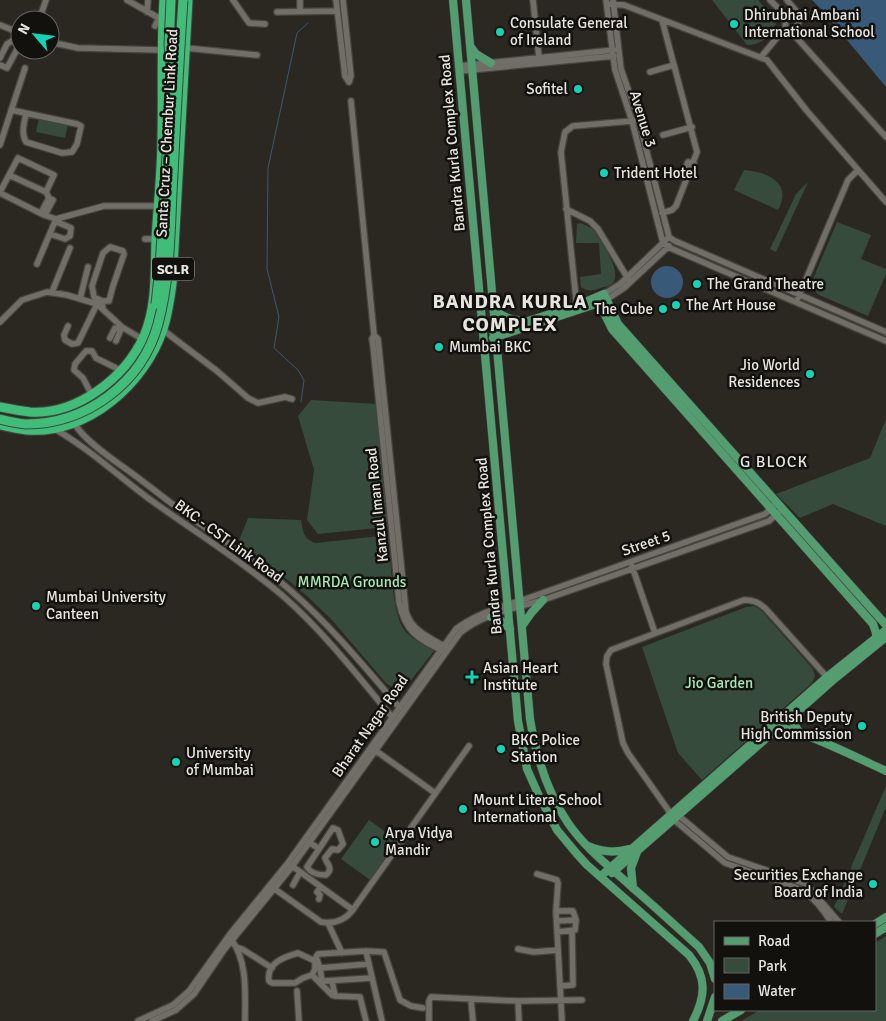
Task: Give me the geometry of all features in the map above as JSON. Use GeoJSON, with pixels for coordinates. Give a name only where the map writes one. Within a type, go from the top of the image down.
{"type":"FeatureCollection","features":[{"type":"Feature","properties":{"kind":"highway","name":"Santa Cruz – Chembur Link Road"},"geometry":{"type":"LineString","coordinates":[[0,407],[30,412],[50,410],[70,405],[92,395],[120,370],[142,339],[152,305],[158,206],[162,138],[162,0]]}},
{"type":"Feature","properties":{"kind":"highway"},"geometry":{"type":"LineString","coordinates":[[170,297],[168,295],[181,80],[175,76],[169,45],[172,0]]}},
{"type":"Feature","properties":{"kind":"highway"},"geometry":{"type":"LineString","coordinates":[[0,419],[24,424],[44,423],[61,420],[82,412],[103,401],[117,389],[135,370],[149,348],[158,325],[167,267],[175,76],[176,0]]}},
{"type":"Feature","properties":{"kind":"highway"},"geometry":{"type":"LineString","coordinates":[[0,413],[24,418],[44,417],[80,407],[100,396],[113,385],[135,360],[144,346],[152,323],[160,267],[183,0]]}},
{"type":"Feature","properties":{"kind":"highway","name":"Santa Cruz – Chembur Link Road"},"geometry":{"type":"LineString","coordinates":[[0,425],[27,430],[53,428],[87,417],[117,397],[142,369],[157,344],[163,330],[172,284],[188,0]]}},
{"type":"Feature","properties":{"kind":"highway"},"geometry":{"type":"LineString","coordinates":[[130,358],[142,369]]}},
{"type":"Feature","properties":{"kind":"main road","name":"Bandra Kurla Complex Road"},"geometry":{"type":"LineString","coordinates":[[453,0],[518,722],[527,769],[539,796],[558,830],[577,854],[689,955],[699,968],[703,983],[702,998],[693,1021]]}},
{"type":"Feature","properties":{"kind":"main road","name":"Bandra Kurla Complex Road"},"geometry":{"type":"LineString","coordinates":[[466,0],[530,719],[536,752],[544,776],[560,809],[568,823],[586,846],[699,947],[710,963],[714,975]]}},
{"type":"Feature","properties":{"kind":"main road"},"geometry":{"type":"LineString","coordinates":[[470,45],[476,54],[491,62]]}},
{"type":"Feature","properties":{"kind":"main road"},"geometry":{"type":"LineString","coordinates":[[484,338],[602,299],[612,329],[886,625]]}},
{"type":"Feature","properties":{"kind":"main road"},"geometry":{"type":"LineString","coordinates":[[493,307],[506,318],[526,322]]}},
{"type":"Feature","properties":{"kind":"main road"},"geometry":{"type":"LineString","coordinates":[[496,334],[526,322],[577,308]]}},
{"type":"Feature","properties":{"kind":"main road"},"geometry":{"type":"LineString","coordinates":[[777,509],[873,624],[876,638]]}},
{"type":"Feature","properties":{"kind":"main road"},"geometry":{"type":"LineString","coordinates":[[522,626],[543,600]]}},
{"type":"Feature","properties":{"kind":"main road"},"geometry":{"type":"LineString","coordinates":[[491,617],[500,620],[510,628]]}},
{"type":"Feature","properties":{"kind":"main road"},"geometry":{"type":"LineString","coordinates":[[674,816],[827,677],[886,630]]}},
{"type":"Feature","properties":{"kind":"main road"},"geometry":{"type":"LineString","coordinates":[[799,732],[793,722],[796,713],[886,637]]}},
{"type":"Feature","properties":{"kind":"main road"},"geometry":{"type":"LineString","coordinates":[[603,878],[634,849],[778,728],[784,727],[799,732],[886,770]]}},
{"type":"Feature","properties":{"kind":"main road"},"geometry":{"type":"LineString","coordinates":[[586,846],[606,852],[634,849]]}},
{"type":"Feature","properties":{"kind":"main road"},"geometry":{"type":"LineString","coordinates":[[633,888],[631,868],[634,849]]}},
{"type":"Feature","properties":{"kind":"main road"},"geometry":{"type":"LineString","coordinates":[[702,998],[714,999],[707,1021]]}},
{"type":"Feature","properties":{"kind":"main road"},"geometry":{"type":"LineString","coordinates":[[722,1021],[739,1011]]}},
{"type":"Feature","properties":{"kind":"street"},"geometry":{"type":"LineString","coordinates":[[127,0],[161,18],[156,26]]}},
{"type":"Feature","properties":{"kind":"street"},"geometry":{"type":"LineString","coordinates":[[138,7],[139,0]]}},
{"type":"Feature","properties":{"kind":"street"},"geometry":{"type":"LineString","coordinates":[[147,12],[148,0]]}},
{"type":"Feature","properties":{"kind":"street"},"geometry":{"type":"LineString","coordinates":[[232,0],[249,23],[265,24]]}},
{"type":"Feature","properties":{"kind":"street"},"geometry":{"type":"LineString","coordinates":[[300,0],[300,11]]}},
{"type":"Feature","properties":{"kind":"street"},"geometry":{"type":"LineString","coordinates":[[336,0],[345,76],[349,82],[351,76],[343,0]]}},
{"type":"Feature","properties":{"kind":"street"},"geometry":{"type":"LineString","coordinates":[[533,0],[539,58]]}},
{"type":"Feature","properties":{"kind":"street"},"geometry":{"type":"LineString","coordinates":[[761,57],[785,28],[786,22],[783,14],[770,0]]}},
{"type":"Feature","properties":{"kind":"street"},"geometry":{"type":"LineString","coordinates":[[787,0],[801,17],[795,31],[795,36],[886,137]]}},
{"type":"Feature","properties":{"kind":"street"},"geometry":{"type":"LineString","coordinates":[[610,2],[624,5],[767,60],[807,111],[886,202]]}},
{"type":"Feature","properties":{"kind":"street","name":"Avenue 3"},"geometry":{"type":"LineString","coordinates":[[610,2],[615,53],[662,213],[672,239]]}},
{"type":"Feature","properties":{"kind":"street"},"geometry":{"type":"LineString","coordinates":[[277,12],[337,11]]}},
{"type":"Feature","properties":{"kind":"street"},"geometry":{"type":"LineString","coordinates":[[662,20],[698,152],[676,206],[672,210],[662,213]]}},
{"type":"Feature","properties":{"kind":"street"},"geometry":{"type":"LineString","coordinates":[[0,58],[10,42]]}},
{"type":"Feature","properties":{"kind":"street"},"geometry":{"type":"LineString","coordinates":[[60,44],[78,48],[161,50],[186,48],[257,55]]}},
{"type":"Feature","properties":{"kind":"street"},"geometry":{"type":"LineString","coordinates":[[663,50],[670,48]]}},
{"type":"Feature","properties":{"kind":"street"},"geometry":{"type":"LineString","coordinates":[[472,67],[491,62],[615,53]]}},
{"type":"Feature","properties":{"kind":"street"},"geometry":{"type":"LineString","coordinates":[[459,68],[615,53]]}},
{"type":"Feature","properties":{"kind":"street"},"geometry":{"type":"LineString","coordinates":[[0,65],[7,68],[11,60]]}},
{"type":"Feature","properties":{"kind":"street"},"geometry":{"type":"LineString","coordinates":[[650,72],[674,65]]}},
{"type":"Feature","properties":{"kind":"street"},"geometry":{"type":"LineString","coordinates":[[0,145],[25,68]]}},
{"type":"Feature","properties":{"kind":"street","name":"Kanzul Iman Road"},"geometry":{"type":"LineString","coordinates":[[351,101],[374,335],[372,339],[402,616],[413,633],[444,649]]}},
{"type":"Feature","properties":{"kind":"street"},"geometry":{"type":"LineString","coordinates":[[11,110],[80,126],[77,144],[72,152],[68,154],[26,142],[24,138],[26,114]]}},
{"type":"Feature","properties":{"kind":"street"},"geometry":{"type":"LineString","coordinates":[[577,308],[561,148],[565,132],[573,126],[635,120]]}},
{"type":"Feature","properties":{"kind":"street","name":"Avenue 3"},"geometry":{"type":"LineString","coordinates":[[635,120],[666,245]]}},
{"type":"Feature","properties":{"kind":"street"},"geometry":{"type":"LineString","coordinates":[[663,135],[692,127]]}},
{"type":"Feature","properties":{"kind":"street"},"geometry":{"type":"LineString","coordinates":[[46,192],[54,175],[18,158],[0,193],[72,229],[68,238],[65,239],[50,234]]}},
{"type":"Feature","properties":{"kind":"street"},"geometry":{"type":"LineString","coordinates":[[796,302],[848,180],[858,170]]}},
{"type":"Feature","properties":{"kind":"street"},"geometry":{"type":"LineString","coordinates":[[9,175],[46,192],[51,199],[43,214]]}},
{"type":"Feature","properties":{"kind":"street"},"geometry":{"type":"LineString","coordinates":[[36,264],[57,221],[104,206],[158,206]]}},
{"type":"Feature","properties":{"kind":"street"},"geometry":{"type":"LineString","coordinates":[[566,209],[590,221],[598,228],[628,280]]}},
{"type":"Feature","properties":{"kind":"street"},"geometry":{"type":"LineString","coordinates":[[57,221],[56,233],[58,236]]}},
{"type":"Feature","properties":{"kind":"street"},"geometry":{"type":"LineString","coordinates":[[145,239],[156,239]]}},
{"type":"Feature","properties":{"kind":"street"},"geometry":{"type":"LineString","coordinates":[[602,299],[628,280],[672,239],[886,332]]}},
{"type":"Feature","properties":{"kind":"street"},"geometry":{"type":"LineString","coordinates":[[666,245],[886,341]]}},
{"type":"Feature","properties":{"kind":"street"},"geometry":{"type":"LineString","coordinates":[[0,322],[22,300],[48,292],[99,303],[108,301],[124,254],[123,251],[111,247],[102,256],[92,286],[95,299],[99,303],[103,309],[121,328],[142,339]]}},
{"type":"Feature","properties":{"kind":"street"},"geometry":{"type":"LineString","coordinates":[[52,292],[70,248]]}},
{"type":"Feature","properties":{"kind":"street"},"geometry":{"type":"LineString","coordinates":[[80,299],[88,267]]}},
{"type":"Feature","properties":{"kind":"street"},"geometry":{"type":"LineString","coordinates":[[68,326],[64,335],[65,340],[72,344],[78,344],[99,303]]}},
{"type":"Feature","properties":{"kind":"street"},"geometry":{"type":"LineString","coordinates":[[110,338],[115,328],[121,328]]}},
{"type":"Feature","properties":{"kind":"street"},"geometry":{"type":"LineString","coordinates":[[116,341],[121,328]]}},
{"type":"Feature","properties":{"kind":"street"},"geometry":{"type":"LineString","coordinates":[[163,330],[217,371],[248,398],[258,403],[285,397],[292,399]]}},
{"type":"Feature","properties":{"kind":"street"},"geometry":{"type":"LineString","coordinates":[[92,395],[83,378],[74,370],[75,364],[86,352],[92,351],[99,360],[120,370]]}},
{"type":"Feature","properties":{"kind":"street","name":"BKC - CST Link Road"},"geometry":{"type":"LineString","coordinates":[[74,422],[82,434],[126,469],[259,564],[336,634],[399,707]]}},
{"type":"Feature","properties":{"kind":"street","name":"BKC - CST Link Road"},"geometry":{"type":"LineString","coordinates":[[53,428],[66,435],[172,516],[252,572],[294,607],[328,641],[392,717]]}},
{"type":"Feature","properties":{"kind":"street"},"geometry":{"type":"LineString","coordinates":[[120,477],[126,469]]}},
{"type":"Feature","properties":{"kind":"street"},"geometry":{"type":"LineString","coordinates":[[172,516],[178,507]]}},
{"type":"Feature","properties":{"kind":"street","name":"Street 5"},"geometry":{"type":"LineString","coordinates":[[520,604],[777,509]]}},
{"type":"Feature","properties":{"kind":"street","name":"Street 5"},"geometry":{"type":"LineString","coordinates":[[520,604],[543,600],[769,521],[777,509]]}},
{"type":"Feature","properties":{"kind":"street"},"geometry":{"type":"LineString","coordinates":[[631,562],[655,633]]}},
{"type":"Feature","properties":{"kind":"street"},"geometry":{"type":"LineString","coordinates":[[294,607],[300,600]]}},
{"type":"Feature","properties":{"kind":"street"},"geometry":{"type":"LineString","coordinates":[[827,677],[765,608],[756,601],[744,600],[611,650],[607,656],[606,664],[623,743],[628,753],[674,816],[725,863],[803,890],[812,896],[830,921]]}},
{"type":"Feature","properties":{"kind":"street"},"geometry":{"type":"LineString","coordinates":[[508,607],[520,604]]}},
{"type":"Feature","properties":{"kind":"street","name":"Bharat Nagar Road"},"geometry":{"type":"LineString","coordinates":[[273,887],[444,649],[456,628],[464,622],[508,607]]}},
{"type":"Feature","properties":{"kind":"street","name":"Bharat Nagar Road"},"geometry":{"type":"LineString","coordinates":[[273,887],[292,866],[311,840],[392,717],[444,649],[467,627],[491,617],[508,607]]}},
{"type":"Feature","properties":{"kind":"street"},"geometry":{"type":"LineString","coordinates":[[328,641],[336,634]]}},
{"type":"Feature","properties":{"kind":"street"},"geometry":{"type":"LineString","coordinates":[[138,1021],[178,1002],[190,991],[230,938],[273,887],[316,919],[328,923],[346,918],[468,746]]}},
{"type":"Feature","properties":{"kind":"street"},"geometry":{"type":"LineString","coordinates":[[372,749],[435,793]]}},
{"type":"Feature","properties":{"kind":"street"},"geometry":{"type":"LineString","coordinates":[[674,816],[728,857],[806,884],[838,921]]}},
{"type":"Feature","properties":{"kind":"street"},"geometry":{"type":"LineString","coordinates":[[333,828],[338,830],[343,844],[338,850],[332,849],[325,858],[330,865],[330,870],[326,875],[319,876],[307,867],[320,847],[333,828]]}},
{"type":"Feature","properties":{"kind":"street"},"geometry":{"type":"LineString","coordinates":[[311,840],[320,847]]}},
{"type":"Feature","properties":{"kind":"street"},"geometry":{"type":"LineString","coordinates":[[292,866],[319,892],[353,910]]}},
{"type":"Feature","properties":{"kind":"street"},"geometry":{"type":"LineString","coordinates":[[293,885],[300,872]]}},
{"type":"Feature","properties":{"kind":"street"},"geometry":{"type":"LineString","coordinates":[[537,874],[557,880],[556,911],[562,1021]]}},
{"type":"Feature","properties":{"kind":"street"},"geometry":{"type":"LineString","coordinates":[[310,892],[319,892]]}},
{"type":"Feature","properties":{"kind":"street"},"geometry":{"type":"LineString","coordinates":[[556,911],[573,911],[576,920],[576,928],[572,931],[557,932]]}},
{"type":"Feature","properties":{"kind":"street"},"geometry":{"type":"LineString","coordinates":[[557,921],[576,920]]}},
{"type":"Feature","properties":{"kind":"street"},"geometry":{"type":"LineString","coordinates":[[328,923],[342,953]]}},
{"type":"Feature","properties":{"kind":"street"},"geometry":{"type":"LineString","coordinates":[[560,986],[573,986],[572,931]]}},
{"type":"Feature","properties":{"kind":"street"},"geometry":{"type":"LineString","coordinates":[[230,938],[241,958],[245,980],[246,1021]]}},
{"type":"Feature","properties":{"kind":"street"},"geometry":{"type":"LineString","coordinates":[[236,947],[272,968]]}},
{"type":"Feature","properties":{"kind":"street"},"geometry":{"type":"LineString","coordinates":[[152,1021],[176,1010],[188,1000],[222,949]]}},
{"type":"Feature","properties":{"kind":"street"},"geometry":{"type":"LineString","coordinates":[[518,950],[534,952],[558,950]]}},
{"type":"Feature","properties":{"kind":"street"},"geometry":{"type":"LineString","coordinates":[[366,951],[382,1021]]}},
{"type":"Feature","properties":{"kind":"street"},"geometry":{"type":"LineString","coordinates":[[372,978],[322,981],[316,957],[318,954],[366,951],[384,952],[400,1000],[411,1006],[423,1008]]}},
{"type":"Feature","properties":{"kind":"street"},"geometry":{"type":"LineString","coordinates":[[298,953],[315,961],[315,969],[312,975],[295,983],[272,983],[268,979],[277,961],[298,953]]}},
{"type":"Feature","properties":{"kind":"street"},"geometry":{"type":"LineString","coordinates":[[320,968],[369,964]]}},
{"type":"Feature","properties":{"kind":"street"},"geometry":{"type":"LineString","coordinates":[[312,975],[332,995]]}},
{"type":"Feature","properties":{"kind":"street"},"geometry":{"type":"LineString","coordinates":[[332,981],[335,996],[360,997],[366,1021]]}},
{"type":"Feature","properties":{"kind":"street"},"geometry":{"type":"LineString","coordinates":[[297,992],[299,1021]]}},
{"type":"Feature","properties":{"kind":"street"},"geometry":{"type":"LineString","coordinates":[[429,1021],[431,997],[518,1001],[582,1000]]}},
{"type":"Feature","properties":{"kind":"street"},"geometry":{"type":"LineString","coordinates":[[471,1000],[472,1021]]}},
{"type":"Feature","properties":{"kind":"street"},"geometry":{"type":"LineString","coordinates":[[518,1001],[519,1021]]}},
{"type":"Feature","properties":{"kind":"green space"},"geometry":{"type":"Polygon","coordinates":[[[712,0],[758,0],[776,21],[775,26],[762,41],[747,45],[712,0]]]}},
{"type":"Feature","properties":{"kind":"green space"},"geometry":{"type":"Polygon","coordinates":[[[39,118],[68,124],[65,138],[36,132],[39,118]]]}},
{"type":"Feature","properties":{"kind":"green space"},"geometry":{"type":"Polygon","coordinates":[[[744,170],[761,173],[775,180],[782,192],[782,200],[778,210],[734,190],[744,170]]]}},
{"type":"Feature","properties":{"kind":"green space"},"geometry":{"type":"Polygon","coordinates":[[[808,182],[776,252],[770,249],[796,194],[808,182]]]}},
{"type":"Feature","properties":{"kind":"green space"},"geometry":{"type":"Polygon","coordinates":[[[837,222],[871,235],[861,259],[886,269],[886,274],[868,316],[819,295],[814,290],[813,279],[837,222]]]}},
{"type":"Feature","properties":{"kind":"green space"},"geometry":{"type":"Polygon","coordinates":[[[581,223],[593,229],[600,238],[613,264],[615,276],[613,283],[608,286],[595,290],[586,290],[581,287],[580,277],[601,274],[599,243],[576,243],[577,224],[581,223]]]}},
{"type":"Feature","properties":{"kind":"green space","name":"MMRDA Grounds"},"geometry":{"type":"Polygon","coordinates":[[[311,400],[377,404],[388,525],[386,527],[318,534],[307,520],[314,470],[298,416],[311,400]]]}},
{"type":"Feature","properties":{"kind":"green space"},"geometry":{"type":"Polygon","coordinates":[[[886,419],[886,526],[833,504],[800,518],[776,494],[870,458],[886,419]]]}},
{"type":"Feature","properties":{"kind":"green space","name":"MMRDA Grounds"},"geometry":{"type":"Polygon","coordinates":[[[248,518],[301,520],[305,535],[309,540],[316,543],[389,535],[392,585],[400,623],[412,637],[434,651],[401,693],[386,683],[331,619],[308,597],[266,562],[238,543],[248,518]]]}},
{"type":"Feature","properties":{"kind":"green space","name":"Jio Garden"},"geometry":{"type":"Polygon","coordinates":[[[754,606],[761,610],[813,669],[815,676],[812,683],[702,780],[678,753],[642,647],[746,607],[754,606]]]}},
{"type":"Feature","properties":{"kind":"green space"},"geometry":{"type":"Polygon","coordinates":[[[886,786],[886,807],[842,914],[834,907],[886,786]]]}},
{"type":"Feature","properties":{"kind":"green space"},"geometry":{"type":"Polygon","coordinates":[[[369,820],[398,841],[370,880],[341,859],[369,820]]]}},
{"type":"Feature","properties":{"kind":"green space"},"geometry":{"type":"Polygon","coordinates":[[[886,936],[886,1021],[741,1021],[758,1011],[876,1011],[876,942],[886,936]]]}},
{"type":"Feature","properties":{"kind":"water"},"geometry":{"type":"Polygon","coordinates":[[[812,0],[886,0],[886,87],[823,11],[812,0]]]}},
{"type":"Feature","properties":{"kind":"water"},"geometry":{"type":"Polygon","coordinates":[[[667,266],[673,267],[678,271],[682,276],[682,288],[678,293],[673,297],[667,298],[661,297],[656,293],[652,288],[651,282],[652,276],[656,271],[661,267],[667,266]]]}},
{"type":"Feature","properties":{"kind":"waterway"},"geometry":{"type":"LineString","coordinates":[[301,402],[304,380],[298,370],[274,348],[279,317],[267,269],[268,168],[297,33],[308,23]]}},
{"type":"Feature","properties":{"kind":"place","name":"Dhirubhai Ambani International School"},"geometry":{"type":"Point","coordinates":[734,24]}},
{"type":"Feature","properties":{"kind":"place","name":"Consulate General of Ireland"},"geometry":{"type":"Point","coordinates":[500,32]}},
{"type":"Feature","properties":{"kind":"place","name":"Sofitel"},"geometry":{"type":"Point","coordinates":[578,89]}},
{"type":"Feature","properties":{"kind":"place","name":"Trident Hotel"},"geometry":{"type":"Point","coordinates":[604,173]}},
{"type":"Feature","properties":{"kind":"place","name":"The Grand Theatre"},"geometry":{"type":"Point","coordinates":[697,284]}},
{"type":"Feature","properties":{"kind":"place","name":"The Art House"},"geometry":{"type":"Point","coordinates":[676,305]}},
{"type":"Feature","properties":{"kind":"place","name":"The Cube"},"geometry":{"type":"Point","coordinates":[663,309]}},
{"type":"Feature","properties":{"kind":"place","name":"Mumbai BKC"},"geometry":{"type":"Point","coordinates":[439,347]}},
{"type":"Feature","properties":{"kind":"place","name":"Jio World Residences"},"geometry":{"type":"Point","coordinates":[810,374]}},
{"type":"Feature","properties":{"kind":"place","name":"Mumbai University Canteen"},"geometry":{"type":"Point","coordinates":[36,606]}},
{"type":"Feature","properties":{"kind":"place","name":"Asian Heart Institute"},"geometry":{"type":"Point","coordinates":[472,677]}},
{"type":"Feature","properties":{"kind":"place","name":"British Deputy High Commission"},"geometry":{"type":"Point","coordinates":[862,726]}},
{"type":"Feature","properties":{"kind":"place","name":"BKC Police Station"},"geometry":{"type":"Point","coordinates":[501,749]}},
{"type":"Feature","properties":{"kind":"place","name":"University of Mumbai"},"geometry":{"type":"Point","coordinates":[176,762]}},
{"type":"Feature","properties":{"kind":"place","name":"Mount Litera School International"},"geometry":{"type":"Point","coordinates":[463,809]}},
{"type":"Feature","properties":{"kind":"place","name":"Arya Vidya Mandir"},"geometry":{"type":"Point","coordinates":[375,842]}},
{"type":"Feature","properties":{"kind":"place","name":"Securities Exchange Board of India"},"geometry":{"type":"Point","coordinates":[873,884]}},
{"type":"Feature","properties":{"kind":"district","name":"BANDRA KURLA COMPLEX"},"geometry":{"type":"Point","coordinates":[510,312]}},
{"type":"Feature","properties":{"kind":"district","name":"G BLOCK"},"geometry":{"type":"Point","coordinates":[774,461]}}]}
